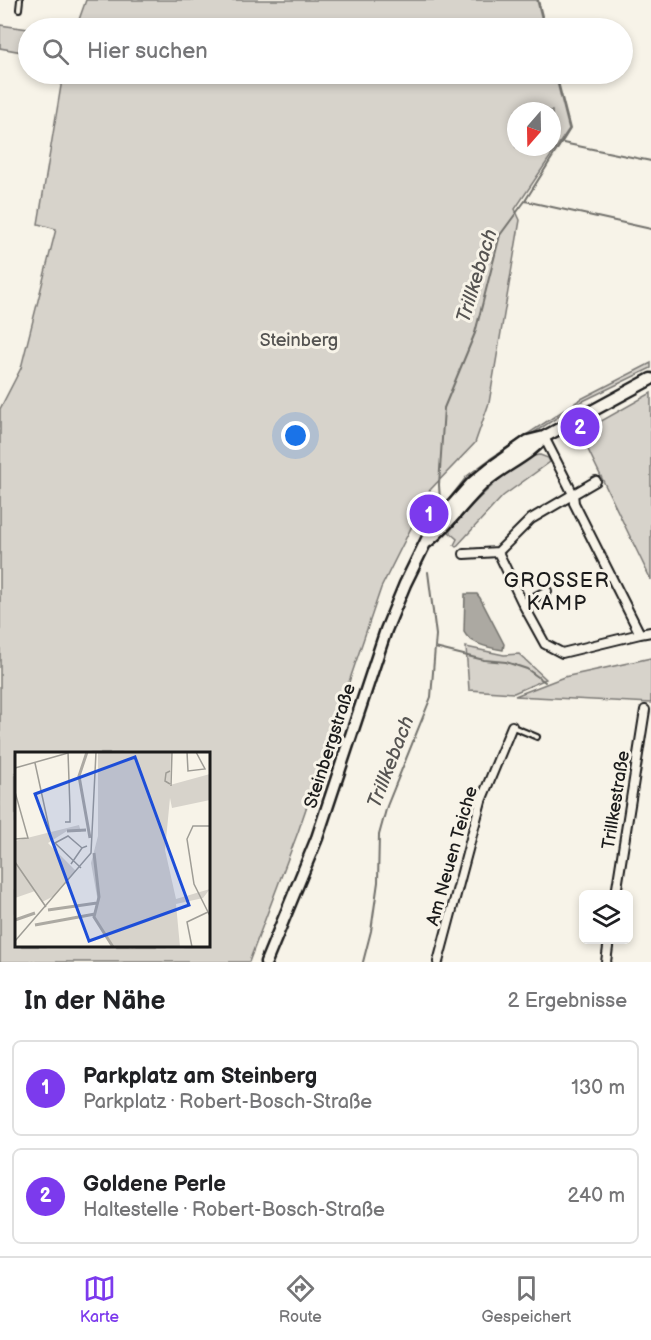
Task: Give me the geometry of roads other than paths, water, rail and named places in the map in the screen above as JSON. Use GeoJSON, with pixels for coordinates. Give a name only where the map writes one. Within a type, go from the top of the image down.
{"type":"FeatureCollection","features":[{"type":"Feature","properties":{"kind":"main road","name":"Steinbergstraße"},"geometry":{"type":"LineString","coordinates":[[266,962],[317,838],[386,630],[405,584],[427,542],[439,533],[486,482],[534,449],[544,438],[651,379]]}},
{"type":"Feature","properties":{"kind":"street"},"geometry":{"type":"LineString","coordinates":[[544,438],[640,634]]}},
{"type":"Feature","properties":{"kind":"street"},"geometry":{"type":"LineString","coordinates":[[464,554],[498,552],[531,519],[596,481]]}},
{"type":"Feature","properties":{"kind":"street"},"geometry":{"type":"LineString","coordinates":[[498,552],[545,644],[562,652],[651,632]]}},
{"type":"Feature","properties":{"kind":"street"},"geometry":{"type":"LineString","coordinates":[[523,604],[547,591]]}},
{"type":"Feature","properties":{"kind":"street","name":"Trillkestraße"},"geometry":{"type":"LineString","coordinates":[[617,890],[645,711]]}},
{"type":"Feature","properties":{"kind":"street","name":"Am Neuen Teiche"},"geometry":{"type":"LineString","coordinates":[[438,962],[481,801],[512,726]]}},
{"type":"Feature","properties":{"kind":"street"},"geometry":{"type":"LineString","coordinates":[[606,962],[608,944]]}},
{"type":"Feature","properties":{"kind":"lane"},"geometry":{"type":"LineString","coordinates":[[19,9],[20,0]]}},
{"type":"Feature","properties":{"kind":"lane"},"geometry":{"type":"LineString","coordinates":[[512,726],[537,737]]}},
{"type":"Feature","properties":{"kind":"waterway","name":"Trillkebach"},"geometry":{"type":"LineString","coordinates":[[538,0],[542,18]]}},
{"type":"Feature","properties":{"kind":"waterway","name":"Trillkebach"},"geometry":{"type":"LineString","coordinates":[[440,501],[444,408],[475,333],[500,235],[525,201],[570,129],[559,84]]}},
{"type":"Feature","properties":{"kind":"waterway"},"geometry":{"type":"LineString","coordinates":[[563,143],[651,161]]}},
{"type":"Feature","properties":{"kind":"waterway"},"geometry":{"type":"LineString","coordinates":[[525,201],[651,229]]}},
{"type":"Feature","properties":{"kind":"waterway","name":"Trillkebach"},"geometry":{"type":"LineString","coordinates":[[363,962],[371,931],[378,882],[379,835],[387,806],[431,697],[436,635],[428,572]]}},
{"type":"Feature","properties":{"kind":"waterway"},"geometry":{"type":"LineString","coordinates":[[435,648],[484,660],[506,662],[527,669],[545,682]]}},
{"type":"Feature","properties":{"kind":"place","name":"Goldene Perle"},"geometry":{"type":"Point","coordinates":[580,427]}},
{"type":"Feature","properties":{"kind":"place","name":"Parkplatz am Steinberg"},"geometry":{"type":"Point","coordinates":[429,514]}},
{"type":"Feature","properties":{"kind":"district","name":"GROSSER KAMP"},"geometry":{"type":"Point","coordinates":[557,592]}},
{"type":"Feature","properties":{"kind":"park label","name":"Steinberg"},"geometry":{"type":"Point","coordinates":[299,340]}}]}
